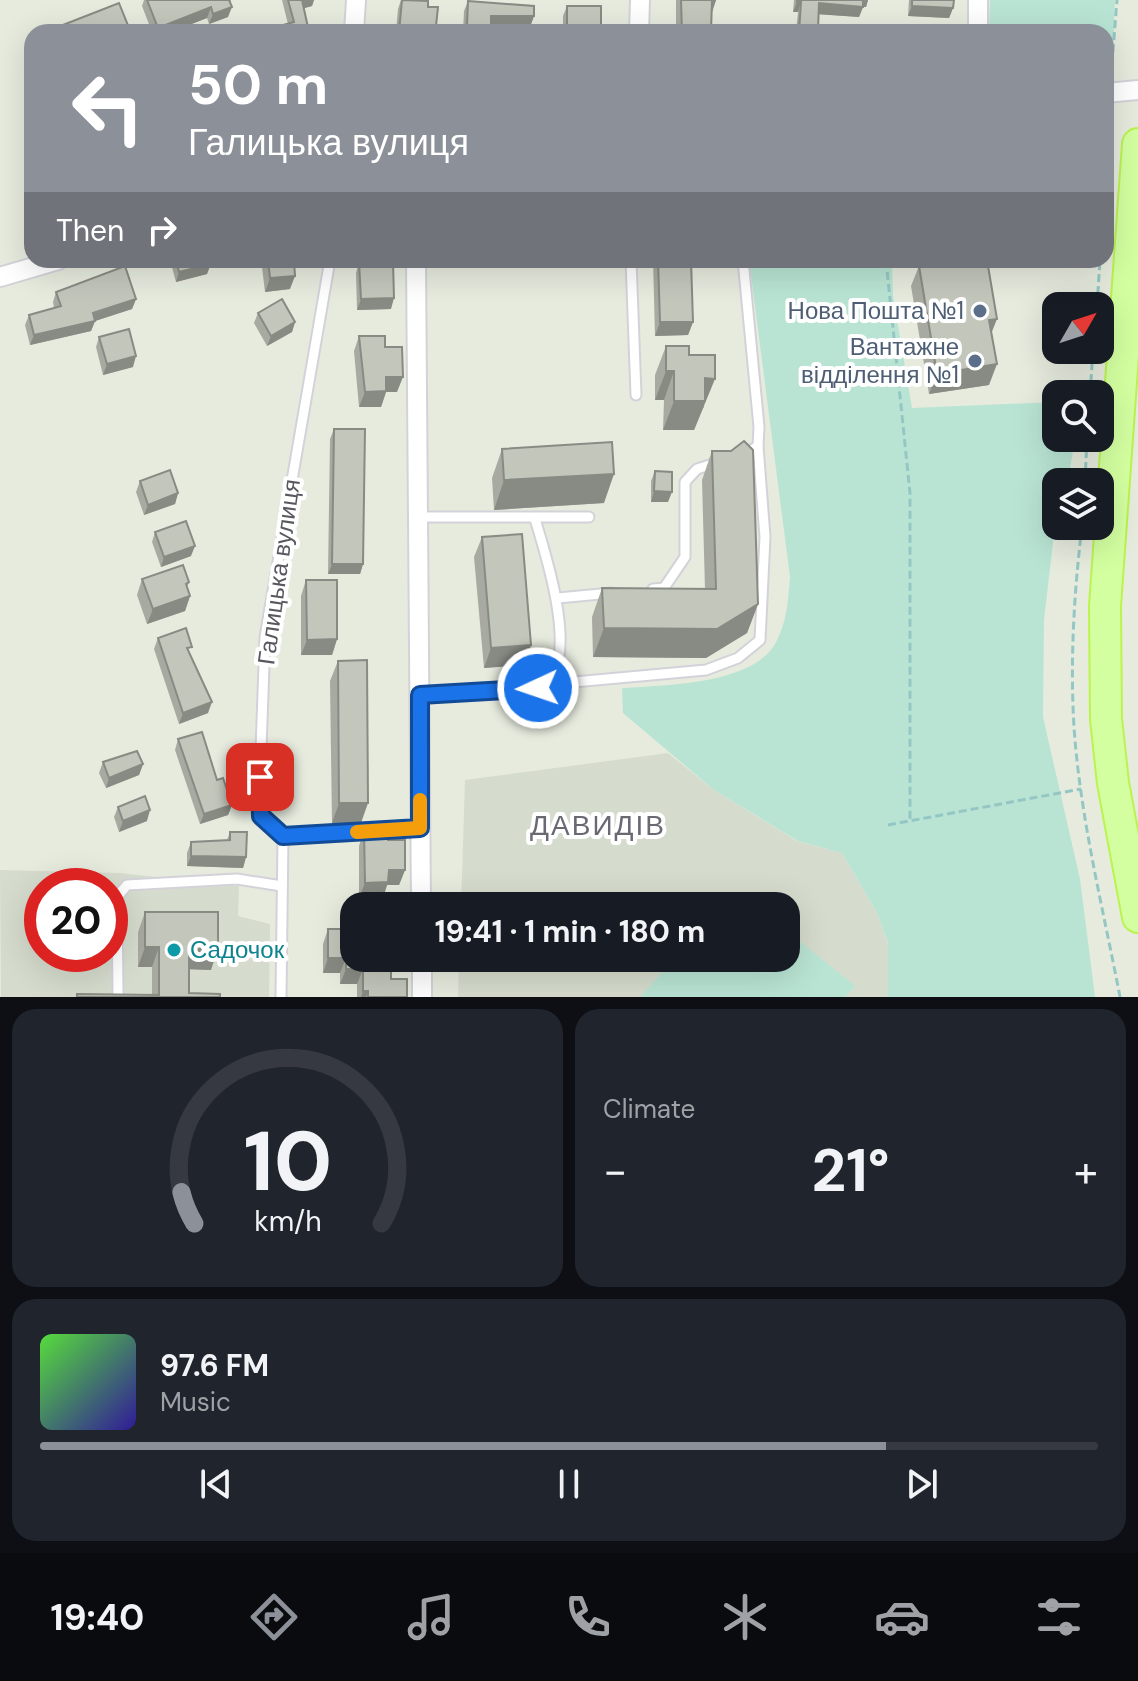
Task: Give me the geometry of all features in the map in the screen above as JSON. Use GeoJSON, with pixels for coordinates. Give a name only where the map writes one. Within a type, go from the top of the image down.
{"type":"FeatureCollection","features":[{"type":"Feature","properties":{"kind":"main road"},"geometry":{"type":"LineString","coordinates":[[1138,144],[1105,606],[1106,719],[1138,917]]}},
{"type":"Feature","properties":{"kind":"street"},"geometry":{"type":"LineString","coordinates":[[354,24],[356,0]]}},
{"type":"Feature","properties":{"kind":"street"},"geometry":{"type":"LineString","coordinates":[[639,24],[640,0]]}},
{"type":"Feature","properties":{"kind":"street"},"geometry":{"type":"LineString","coordinates":[[978,0],[978,24]]}},
{"type":"Feature","properties":{"kind":"street"},"geometry":{"type":"LineString","coordinates":[[1114,92],[1138,90]]}},
{"type":"Feature","properties":{"kind":"street"},"geometry":{"type":"LineString","coordinates":[[0,277],[31,268]]}},
{"type":"Feature","properties":{"kind":"street"},"geometry":{"type":"LineString","coordinates":[[416,268],[421,892]]}},
{"type":"Feature","properties":{"kind":"street"},"geometry":{"type":"LineString","coordinates":[[422,972],[422,997]]}},
{"type":"Feature","properties":{"kind":"lane","name":"Галицька вулиця"},"geometry":{"type":"LineString","coordinates":[[283,836],[267,824],[259,805],[265,637],[329,268]]}},
{"type":"Feature","properties":{"kind":"lane"},"geometry":{"type":"LineString","coordinates":[[631,268],[636,395]]}},
{"type":"Feature","properties":{"kind":"lane"},"geometry":{"type":"LineString","coordinates":[[553,675],[574,682],[706,670],[738,658],[760,640],[765,537],[744,268]]}},
{"type":"Feature","properties":{"kind":"lane"},"geometry":{"type":"LineString","coordinates":[[634,591],[664,588],[685,557],[685,482],[697,469],[746,454],[758,446]]}},
{"type":"Feature","properties":{"kind":"lane"},"geometry":{"type":"LineString","coordinates":[[416,517],[589,517]]}},
{"type":"Feature","properties":{"kind":"lane"},"geometry":{"type":"LineString","coordinates":[[420,695],[538,688],[553,675],[557,658],[558,598],[535,519]]}},
{"type":"Feature","properties":{"kind":"lane"},"geometry":{"type":"LineString","coordinates":[[558,598],[619,592]]}},
{"type":"Feature","properties":{"kind":"lane"},"geometry":{"type":"LineString","coordinates":[[281,997],[283,836],[420,828]]}},
{"type":"Feature","properties":{"kind":"lane"},"geometry":{"type":"LineString","coordinates":[[118,995],[117,897],[127,885],[237,879],[282,886]]}},
{"type":"Feature","properties":{"kind":"path"},"geometry":{"type":"LineString","coordinates":[[887,268],[910,493],[910,821]]}},
{"type":"Feature","properties":{"kind":"path"},"geometry":{"type":"LineString","coordinates":[[1098,292],[1099,268]]}},
{"type":"Feature","properties":{"kind":"path"},"geometry":{"type":"LineString","coordinates":[[888,825],[1081,789]]}},
{"type":"Feature","properties":{"kind":"shaded area"},"geometry":{"type":"Polygon","coordinates":[[[668,753],[714,790],[797,841],[842,853],[877,913],[888,944],[888,997],[458,997],[459,972],[800,972],[800,892],[461,892],[465,780],[668,753]]]}},
{"type":"Feature","properties":{"kind":"shaded area"},"geometry":{"type":"Polygon","coordinates":[[[0,870],[24,871],[24,972],[128,972],[128,874],[239,886],[238,916],[270,924],[269,997],[1,997],[0,870]]]}},
{"type":"Feature","properties":{"kind":"green space"},"geometry":{"type":"Polygon","coordinates":[[[990,0],[1115,0],[1114,27],[1114,24],[989,24],[990,0]]]}},
{"type":"Feature","properties":{"kind":"green space"},"geometry":{"type":"Polygon","coordinates":[[[750,268],[892,268],[893,296],[912,408],[1042,403],[1042,452],[1073,452],[1070,468],[1042,468],[1042,540],[1053,540],[1044,620],[1043,717],[1080,879],[1095,997],[888,997],[888,943],[877,913],[842,853],[798,841],[714,790],[623,713],[622,688],[705,680],[747,668],[763,658],[779,636],[788,603],[790,577],[750,268]]]}},
{"type":"Feature","properties":{"kind":"green space"},"geometry":{"type":"Polygon","coordinates":[[[800,941],[855,986],[845,997],[640,997],[662,972],[800,972],[800,941]]]}},
{"type":"Feature","properties":{"kind":"building"},"geometry":{"type":"Polygon","coordinates":[[[147,0],[229,0],[232,7],[213,14],[211,7],[168,24],[156,24],[147,0]]]}},
{"type":"Feature","properties":{"kind":"building"},"geometry":{"type":"Polygon","coordinates":[[[288,0],[302,0],[307,24],[287,24],[294,22],[288,0]]]}},
{"type":"Feature","properties":{"kind":"building"},"geometry":{"type":"Polygon","coordinates":[[[402,0],[428,1],[428,7],[438,7],[436,24],[400,24],[402,0]]]}},
{"type":"Feature","properties":{"kind":"building"},"geometry":{"type":"Polygon","coordinates":[[[681,0],[712,0],[711,24],[682,24],[681,0]]]}},
{"type":"Feature","properties":{"kind":"building"},"geometry":{"type":"Polygon","coordinates":[[[863,0],[863,7],[819,3],[818,24],[800,24],[801,2],[797,2],[863,0]]]}},
{"type":"Feature","properties":{"kind":"building"},"geometry":{"type":"Polygon","coordinates":[[[912,0],[954,0],[953,8],[912,6],[912,0]]]}},
{"type":"Feature","properties":{"kind":"building"},"geometry":{"type":"Polygon","coordinates":[[[468,1],[534,6],[534,16],[491,16],[491,24],[467,24],[468,1]]]}},
{"type":"Feature","properties":{"kind":"building"},"geometry":{"type":"Polygon","coordinates":[[[119,3],[127,24],[65,24],[119,3]]]}},
{"type":"Feature","properties":{"kind":"building"},"geometry":{"type":"Polygon","coordinates":[[[567,6],[601,6],[601,24],[567,24],[567,6]]]}},
{"type":"Feature","properties":{"kind":"building"},"geometry":{"type":"Polygon","coordinates":[[[126,268],[136,299],[93,313],[95,321],[34,335],[29,315],[61,306],[56,292],[126,268]]]}},
{"type":"Feature","properties":{"kind":"building"},"geometry":{"type":"Polygon","coordinates":[[[269,268],[294,268],[295,276],[270,278],[269,268]]]}},
{"type":"Feature","properties":{"kind":"building"},"geometry":{"type":"Polygon","coordinates":[[[359,268],[393,268],[394,298],[361,299],[359,268]]]}},
{"type":"Feature","properties":{"kind":"building"},"geometry":{"type":"Polygon","coordinates":[[[658,268],[691,268],[693,322],[660,322],[658,268]]]}},
{"type":"Feature","properties":{"kind":"building"},"geometry":{"type":"Polygon","coordinates":[[[919,268],[988,268],[997,319],[989,320],[997,364],[937,374],[919,268]]]}},
{"type":"Feature","properties":{"kind":"building"},"geometry":{"type":"Polygon","coordinates":[[[282,299],[295,322],[271,336],[258,313],[282,299]]]}},
{"type":"Feature","properties":{"kind":"building"},"geometry":{"type":"Polygon","coordinates":[[[129,329],[136,356],[107,364],[99,337],[129,329]]]}},
{"type":"Feature","properties":{"kind":"building"},"geometry":{"type":"Polygon","coordinates":[[[359,336],[385,336],[385,347],[402,347],[403,377],[386,377],[386,391],[365,392],[359,336]]]}},
{"type":"Feature","properties":{"kind":"building"},"geometry":{"type":"Polygon","coordinates":[[[666,346],[689,346],[689,355],[715,355],[715,379],[705,378],[705,401],[674,401],[674,371],[666,371],[666,346]]]}},
{"type":"Feature","properties":{"kind":"building"},"geometry":{"type":"Polygon","coordinates":[[[334,429],[365,429],[363,564],[332,564],[334,429]]]}},
{"type":"Feature","properties":{"kind":"building"},"geometry":{"type":"Polygon","coordinates":[[[744,441],[753,450],[758,604],[717,629],[604,628],[602,588],[716,589],[712,451],[731,451],[744,441]]]}},
{"type":"Feature","properties":{"kind":"building"},"geometry":{"type":"Polygon","coordinates":[[[612,442],[614,474],[504,480],[502,449],[612,442]]]}},
{"type":"Feature","properties":{"kind":"building"},"geometry":{"type":"Polygon","coordinates":[[[170,470],[178,493],[148,505],[140,481],[170,470]]]}},
{"type":"Feature","properties":{"kind":"building"},"geometry":{"type":"Polygon","coordinates":[[[655,471],[672,472],[672,492],[654,491],[655,471]]]}},
{"type":"Feature","properties":{"kind":"building"},"geometry":{"type":"Polygon","coordinates":[[[186,521],[195,546],[164,557],[155,532],[186,521]]]}},
{"type":"Feature","properties":{"kind":"building"},"geometry":{"type":"Polygon","coordinates":[[[522,534],[531,645],[491,648],[482,537],[522,534]]]}},
{"type":"Feature","properties":{"kind":"building"},"geometry":{"type":"Polygon","coordinates":[[[183,565],[190,596],[153,609],[142,579],[183,565]]]}},
{"type":"Feature","properties":{"kind":"building"},"geometry":{"type":"Polygon","coordinates":[[[306,580],[337,580],[337,639],[307,640],[306,580]]]}},
{"type":"Feature","properties":{"kind":"building"},"geometry":{"type":"Polygon","coordinates":[[[186,628],[192,647],[187,648],[212,702],[183,713],[158,638],[186,628]]]}},
{"type":"Feature","properties":{"kind":"building"},"geometry":{"type":"Polygon","coordinates":[[[367,660],[368,803],[339,803],[338,661],[367,660]]]}},
{"type":"Feature","properties":{"kind":"building"},"geometry":{"type":"Polygon","coordinates":[[[202,732],[217,780],[223,778],[232,805],[204,814],[178,739],[202,732]]]}},
{"type":"Feature","properties":{"kind":"building"},"geometry":{"type":"Polygon","coordinates":[[[137,751],[143,764],[109,778],[103,762],[137,751]]]}},
{"type":"Feature","properties":{"kind":"building"},"geometry":{"type":"Polygon","coordinates":[[[145,796],[150,810],[123,821],[118,807],[145,796]]]}},
{"type":"Feature","properties":{"kind":"building"},"geometry":{"type":"Polygon","coordinates":[[[364,830],[388,830],[388,840],[405,840],[405,870],[389,870],[388,882],[365,883],[364,830]]]}},
{"type":"Feature","properties":{"kind":"building"},"geometry":{"type":"Polygon","coordinates":[[[230,832],[247,832],[246,857],[191,856],[191,842],[230,840],[230,832]]]}},
{"type":"Feature","properties":{"kind":"building"},"geometry":{"type":"Polygon","coordinates":[[[145,912],[218,912],[218,949],[189,949],[189,993],[220,994],[220,997],[77,997],[77,994],[159,995],[159,947],[145,947],[145,912]]]}},
{"type":"Feature","properties":{"kind":"building"},"geometry":{"type":"Polygon","coordinates":[[[328,929],[340,929],[340,958],[328,958],[328,929]]]}},
{"type":"Feature","properties":{"kind":"building"},"geometry":{"type":"Polygon","coordinates":[[[363,972],[391,972],[391,979],[407,979],[407,997],[368,997],[368,991],[363,991],[363,972]]]}},
{"type":"Feature","properties":{"kind":"slow traffic"},"geometry":{"type":"LineString","coordinates":[[357,832],[420,828],[420,800]]}},
{"type":"Feature","properties":{"kind":"place","name":"Нова Пошта №1"},"geometry":{"type":"Point","coordinates":[980,311]}},
{"type":"Feature","properties":{"kind":"place","name":"Вантажне відділення №1"},"geometry":{"type":"Point","coordinates":[975,361]}},
{"type":"Feature","properties":{"kind":"place","name":"Садочок"},"geometry":{"type":"Point","coordinates":[174,950]}},
{"type":"Feature","properties":{"kind":"district","name":"ДАВИДІВ"},"geometry":{"type":"Point","coordinates":[598,825]}},
{"type":"Feature","properties":{"kind":"route"},"geometry":{"type":"LineString","coordinates":[[260,777],[261,816],[283,836],[420,828],[420,695],[538,688]]}}]}
